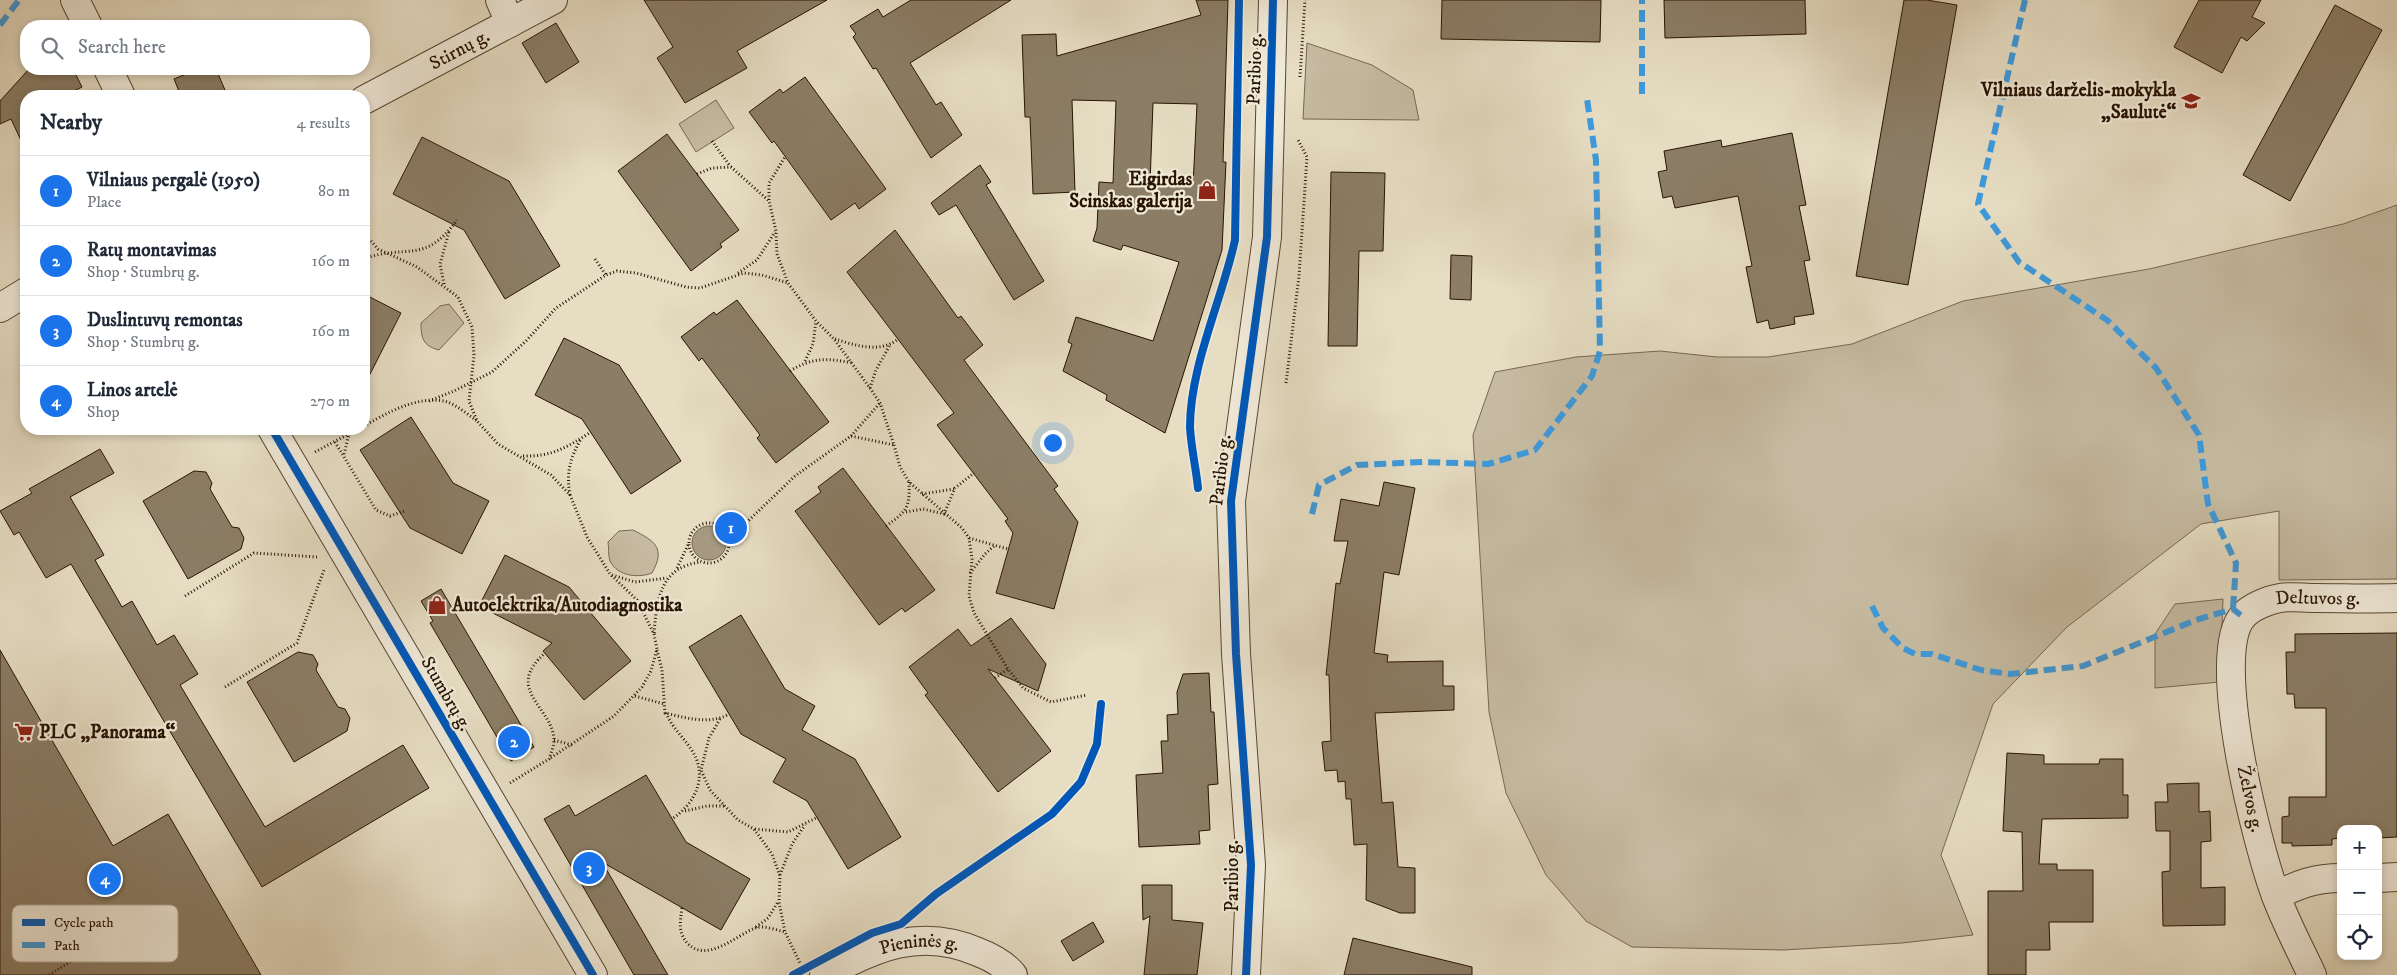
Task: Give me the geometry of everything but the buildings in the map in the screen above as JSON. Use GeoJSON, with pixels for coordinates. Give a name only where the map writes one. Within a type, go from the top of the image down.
{"type":"FeatureCollection","features":[{"type":"Feature","properties":{"kind":"street"},"geometry":{"type":"LineString","coordinates":[[75,0],[85,20]]}},
{"type":"Feature","properties":{"kind":"street","name":"Stirnų g."},"geometry":{"type":"LineString","coordinates":[[370,96],[505,12],[554,0]]}},
{"type":"Feature","properties":{"kind":"street","name":"Paribio g."},"geometry":{"type":"LineString","coordinates":[[1246,975],[1251,865],[1236,654],[1231,501],[1267,238],[1274,0]]}},
{"type":"Feature","properties":{"kind":"street"},"geometry":{"type":"LineString","coordinates":[[111,75],[118,90]]}},
{"type":"Feature","properties":{"kind":"street"},"geometry":{"type":"LineString","coordinates":[[0,308],[20,296]]}},
{"type":"Feature","properties":{"kind":"street","name":"Stumbrų g."},"geometry":{"type":"LineString","coordinates":[[276,435],[593,975]]}},
{"type":"Feature","properties":{"kind":"street","name":"Deltuvos g."},"geometry":{"type":"LineString","coordinates":[[2242,616],[2261,604],[2281,597],[2397,598]]}},
{"type":"Feature","properties":{"kind":"street","name":"Želvos g."},"geometry":{"type":"LineString","coordinates":[[2242,616],[2233,646],[2232,694],[2246,786],[2260,845],[2276,896],[2312,975]]}},
{"type":"Feature","properties":{"kind":"street"},"geometry":{"type":"LineString","coordinates":[[2382,878],[2397,877]]}},
{"type":"Feature","properties":{"kind":"street"},"geometry":{"type":"LineString","coordinates":[[2276,896],[2300,884],[2319,878],[2337,878]]}},
{"type":"Feature","properties":{"kind":"street","name":"Pieninės g."},"geometry":{"type":"LineString","coordinates":[[814,972],[890,945],[918,940],[943,940],[965,946],[998,962],[1013,975]]}},
{"type":"Feature","properties":{"kind":"path"},"geometry":{"type":"LineString","coordinates":[[1300,81],[1305,0]]}},
{"type":"Feature","properties":{"kind":"path"},"geometry":{"type":"LineString","coordinates":[[1286,383],[1299,276],[1307,157],[1297,137],[1298,128]]}},
{"type":"Feature","properties":{"kind":"path"},"geometry":{"type":"LineString","coordinates":[[712,141],[730,167],[769,201]]}},
{"type":"Feature","properties":{"kind":"path"},"geometry":{"type":"LineString","coordinates":[[785,157],[769,183],[769,201],[776,231],[778,254],[788,283],[816,321],[834,338],[880,403],[900,467],[909,482],[962,528],[969,538],[972,559],[969,596],[974,613],[1008,669],[1024,688],[1051,702],[1086,695]]}},
{"type":"Feature","properties":{"kind":"path"},"geometry":{"type":"LineString","coordinates":[[697,174],[712,168],[730,167]]}},
{"type":"Feature","properties":{"kind":"path"},"geometry":{"type":"LineString","coordinates":[[370,257],[386,253],[413,252],[428,248],[450,230],[458,220]]}},
{"type":"Feature","properties":{"kind":"path"},"geometry":{"type":"LineString","coordinates":[[444,285],[440,264],[450,230]]}},
{"type":"Feature","properties":{"kind":"path"},"geometry":{"type":"LineString","coordinates":[[734,276],[757,260],[776,231]]}},
{"type":"Feature","properties":{"kind":"path"},"geometry":{"type":"LineString","coordinates":[[370,240],[378,249],[418,268],[458,297],[472,327],[474,354],[469,401],[477,421]]}},
{"type":"Feature","properties":{"kind":"path"},"geometry":{"type":"LineString","coordinates":[[595,259],[606,275]]}},
{"type":"Feature","properties":{"kind":"path"},"geometry":{"type":"LineString","coordinates":[[370,423],[397,408],[429,400],[471,384],[492,372],[510,358],[556,308],[606,275],[617,271],[636,273],[670,283],[700,288],[744,274],[762,275],[788,283]]}},
{"type":"Feature","properties":{"kind":"path"},"geometry":{"type":"LineString","coordinates":[[805,362],[813,344],[816,321]]}},
{"type":"Feature","properties":{"kind":"path"},"geometry":{"type":"LineString","coordinates":[[834,338],[864,347],[890,345]]}},
{"type":"Feature","properties":{"kind":"path"},"geometry":{"type":"LineString","coordinates":[[870,388],[876,370],[890,345],[898,339]]}},
{"type":"Feature","properties":{"kind":"path"},"geometry":{"type":"LineString","coordinates":[[790,371],[805,362],[820,359],[853,363]]}},
{"type":"Feature","properties":{"kind":"path"},"geometry":{"type":"LineString","coordinates":[[429,400],[445,401],[477,421],[498,444],[551,475],[570,495]]}},
{"type":"Feature","properties":{"kind":"path"},"geometry":{"type":"LineString","coordinates":[[729,544],[745,524],[795,476],[851,436],[880,403]]}},
{"type":"Feature","properties":{"kind":"path"},"geometry":{"type":"LineString","coordinates":[[521,456],[554,453],[566,448],[591,432]]}},
{"type":"Feature","properties":{"kind":"path"},"geometry":{"type":"LineString","coordinates":[[293,464],[347,435]]}},
{"type":"Feature","properties":{"kind":"path"},"geometry":{"type":"LineString","coordinates":[[344,455],[349,435]]}},
{"type":"Feature","properties":{"kind":"path"},"geometry":{"type":"LineString","coordinates":[[851,436],[894,445]]}},
{"type":"Feature","properties":{"kind":"path"},"geometry":{"type":"LineString","coordinates":[[581,438],[571,456],[568,468],[567,480],[570,495],[587,537],[610,574],[637,600],[654,634],[662,670],[665,713],[673,728],[692,750],[710,790],[738,820],[754,829],[788,832],[818,817]]}},
{"type":"Feature","properties":{"kind":"path"},"geometry":{"type":"LineString","coordinates":[[335,442],[376,510],[390,516],[405,511]]}},
{"type":"Feature","properties":{"kind":"path"},"geometry":{"type":"LineString","coordinates":[[922,494],[955,488],[974,473]]}},
{"type":"Feature","properties":{"kind":"path"},"geometry":{"type":"LineString","coordinates":[[906,512],[910,498],[909,482]]}},
{"type":"Feature","properties":{"kind":"path"},"geometry":{"type":"LineString","coordinates":[[944,514],[955,488]]}},
{"type":"Feature","properties":{"kind":"path"},"geometry":{"type":"LineString","coordinates":[[886,526],[906,512],[923,509],[944,514]]}},
{"type":"Feature","properties":{"kind":"path"},"geometry":{"type":"LineString","coordinates":[[703,562],[694,556],[689,544],[689,538],[696,526],[702,523],[745,524]]}},
{"type":"Feature","properties":{"kind":"path"},"geometry":{"type":"LineString","coordinates":[[677,568],[703,562],[719,561],[728,551],[729,544],[726,531],[716,523]]}},
{"type":"Feature","properties":{"kind":"path"},"geometry":{"type":"LineString","coordinates":[[969,538],[1008,549]]}},
{"type":"Feature","properties":{"kind":"path"},"geometry":{"type":"LineString","coordinates":[[654,634],[656,610],[668,578],[677,568],[689,544]]}},
{"type":"Feature","properties":{"kind":"path"},"geometry":{"type":"LineString","coordinates":[[970,573],[984,554],[994,545]]}},
{"type":"Feature","properties":{"kind":"path"},"geometry":{"type":"LineString","coordinates":[[185,596],[254,552],[319,558]]}},
{"type":"Feature","properties":{"kind":"path"},"geometry":{"type":"LineString","coordinates":[[225,686],[296,643],[325,567]]}},
{"type":"Feature","properties":{"kind":"path"},"geometry":{"type":"LineString","coordinates":[[610,574],[635,582],[668,578]]}},
{"type":"Feature","properties":{"kind":"path"},"geometry":{"type":"LineString","coordinates":[[488,797],[572,745],[614,716],[634,696],[651,671],[657,649]]}},
{"type":"Feature","properties":{"kind":"path"},"geometry":{"type":"LineString","coordinates":[[545,653],[534,663],[530,678],[530,694],[549,724],[554,740],[549,759]]}},
{"type":"Feature","properties":{"kind":"path"},"geometry":{"type":"LineString","coordinates":[[995,678],[1008,669]]}},
{"type":"Feature","properties":{"kind":"path"},"geometry":{"type":"LineString","coordinates":[[634,696],[664,704]]}},
{"type":"Feature","properties":{"kind":"path"},"geometry":{"type":"LineString","coordinates":[[665,713],[690,719],[720,719],[729,714]]}},
{"type":"Feature","properties":{"kind":"path"},"geometry":{"type":"LineString","coordinates":[[672,819],[684,811],[698,791],[709,738],[720,719]]}},
{"type":"Feature","properties":{"kind":"path"},"geometry":{"type":"LineString","coordinates":[[554,740],[572,745]]}},
{"type":"Feature","properties":{"kind":"path"},"geometry":{"type":"LineString","coordinates":[[684,811],[707,806],[725,806]]}},
{"type":"Feature","properties":{"kind":"path"},"geometry":{"type":"LineString","coordinates":[[806,824],[792,844],[780,876],[779,902],[785,932],[814,972]]}},
{"type":"Feature","properties":{"kind":"path"},"geometry":{"type":"LineString","coordinates":[[754,829],[772,854],[780,876]]}},
{"type":"Feature","properties":{"kind":"path"},"geometry":{"type":"LineString","coordinates":[[682,908],[679,927],[684,940],[697,949],[714,949],[756,928],[768,918],[779,902]]}},
{"type":"Feature","properties":{"kind":"path"},"geometry":{"type":"LineString","coordinates":[[756,928],[766,927],[785,932]]}},
{"type":"Feature","properties":{"kind":"path"},"geometry":{"type":"LineString","coordinates":[[49,975],[70,962]]}},
{"type":"Feature","properties":{"kind":"shaded area"},"geometry":{"type":"Polygon","coordinates":[[[1307,43],[1372,65],[1413,90],[1419,120],[1303,119],[1307,43]]]}},
{"type":"Feature","properties":{"kind":"shaded area"},"geometry":{"type":"Polygon","coordinates":[[[716,100],[734,128],[696,152],[679,124],[716,100]]]}},
{"type":"Feature","properties":{"kind":"shaded area"},"geometry":{"type":"Polygon","coordinates":[[[2397,205],[2397,579],[2279,580],[2279,511],[2201,524],[2067,627],[1993,704],[1941,855],[1973,935],[1902,943],[1784,950],[1632,947],[1586,921],[1546,875],[1506,793],[1489,712],[1473,435],[1495,372],[1576,357],[1660,351],[1717,357],[1768,357],[1852,344],[1963,301],[2149,269],[2343,224],[2397,205]]]}},
{"type":"Feature","properties":{"kind":"shaded area"},"geometry":{"type":"Polygon","coordinates":[[[449,304],[464,323],[439,350],[429,346],[424,341],[421,323],[440,306],[449,304]]]}},
{"type":"Feature","properties":{"kind":"shaded area"},"geometry":{"type":"Polygon","coordinates":[[[709,526],[716,527],[721,531],[725,536],[725,550],[721,555],[716,559],[709,560],[702,559],[697,555],[693,550],[692,543],[693,536],[697,531],[702,527],[709,526]]]}},
{"type":"Feature","properties":{"kind":"shaded area"},"geometry":{"type":"Polygon","coordinates":[[[633,530],[652,542],[658,551],[658,557],[652,573],[647,575],[635,576],[623,573],[610,561],[608,542],[619,531],[633,530]]]}},
{"type":"Feature","properties":{"kind":"shaded area"},"geometry":{"type":"Polygon","coordinates":[[[2223,599],[2220,682],[2155,688],[2155,634],[2175,604],[2223,599]]]}},
{"type":"Feature","properties":{"kind":"marked path"},"geometry":{"type":"LineString","coordinates":[[0,25],[19,0]]}},
{"type":"Feature","properties":{"kind":"marked path"},"geometry":{"type":"LineString","coordinates":[[1642,0],[1642,94]]}},
{"type":"Feature","properties":{"kind":"marked path"},"geometry":{"type":"LineString","coordinates":[[2025,0],[1978,204],[2019,262],[2107,320],[2156,368],[2199,435],[2208,504],[2236,563],[2233,609]]}},
{"type":"Feature","properties":{"kind":"marked path"},"geometry":{"type":"LineString","coordinates":[[1312,514],[1319,485],[1357,465],[1423,462],[1488,464],[1535,450],[1592,376],[1600,351],[1596,160],[1587,99]]}},
{"type":"Feature","properties":{"kind":"marked path"},"geometry":{"type":"LineString","coordinates":[[1872,606],[1883,628],[1903,648],[1915,654],[1932,654],[1981,670],[2010,674],[2083,666],[2196,620],[2233,609],[2242,616]]}},
{"type":"Feature","properties":{"kind":"cycle path"},"geometry":{"type":"LineString","coordinates":[[1198,488],[1190,427],[1191,404],[1201,357],[1235,240],[1239,0]]}},
{"type":"Feature","properties":{"kind":"cycle path"},"geometry":{"type":"LineString","coordinates":[[1246,975],[1251,865],[1236,654],[1231,501],[1267,237],[1273,0]]}},
{"type":"Feature","properties":{"kind":"cycle path"},"geometry":{"type":"LineString","coordinates":[[276,435],[593,975]]}},
{"type":"Feature","properties":{"kind":"cycle path"},"geometry":{"type":"LineString","coordinates":[[793,975],[872,933],[901,924],[936,894],[1052,814],[1081,782],[1097,744],[1101,704]]}},
{"type":"Feature","properties":{"kind":"place","name":"Vilniaus darželis-mokykla „Saulutė“"},"geometry":{"type":"Point","coordinates":[2191,101]}},
{"type":"Feature","properties":{"kind":"place","name":"Eigirdas Scinskas galerija"},"geometry":{"type":"Point","coordinates":[1207,190]}},
{"type":"Feature","properties":{"kind":"place","name":"Vilniaus pergalė (1950)"},"geometry":{"type":"Point","coordinates":[731,528]}},
{"type":"Feature","properties":{"kind":"place","name":"Autoelektrika/Autodiagnostika"},"geometry":{"type":"Point","coordinates":[437,605]}},
{"type":"Feature","properties":{"kind":"place","name":"PLC „Panorama“"},"geometry":{"type":"Point","coordinates":[24,732]}},
{"type":"Feature","properties":{"kind":"place","name":"Ratų montavimas"},"geometry":{"type":"Point","coordinates":[514,742]}},
{"type":"Feature","properties":{"kind":"place","name":"Duslintuvų remontas"},"geometry":{"type":"Point","coordinates":[589,868]}},
{"type":"Feature","properties":{"kind":"place","name":"Linos artelė"},"geometry":{"type":"Point","coordinates":[105,879]}}]}
